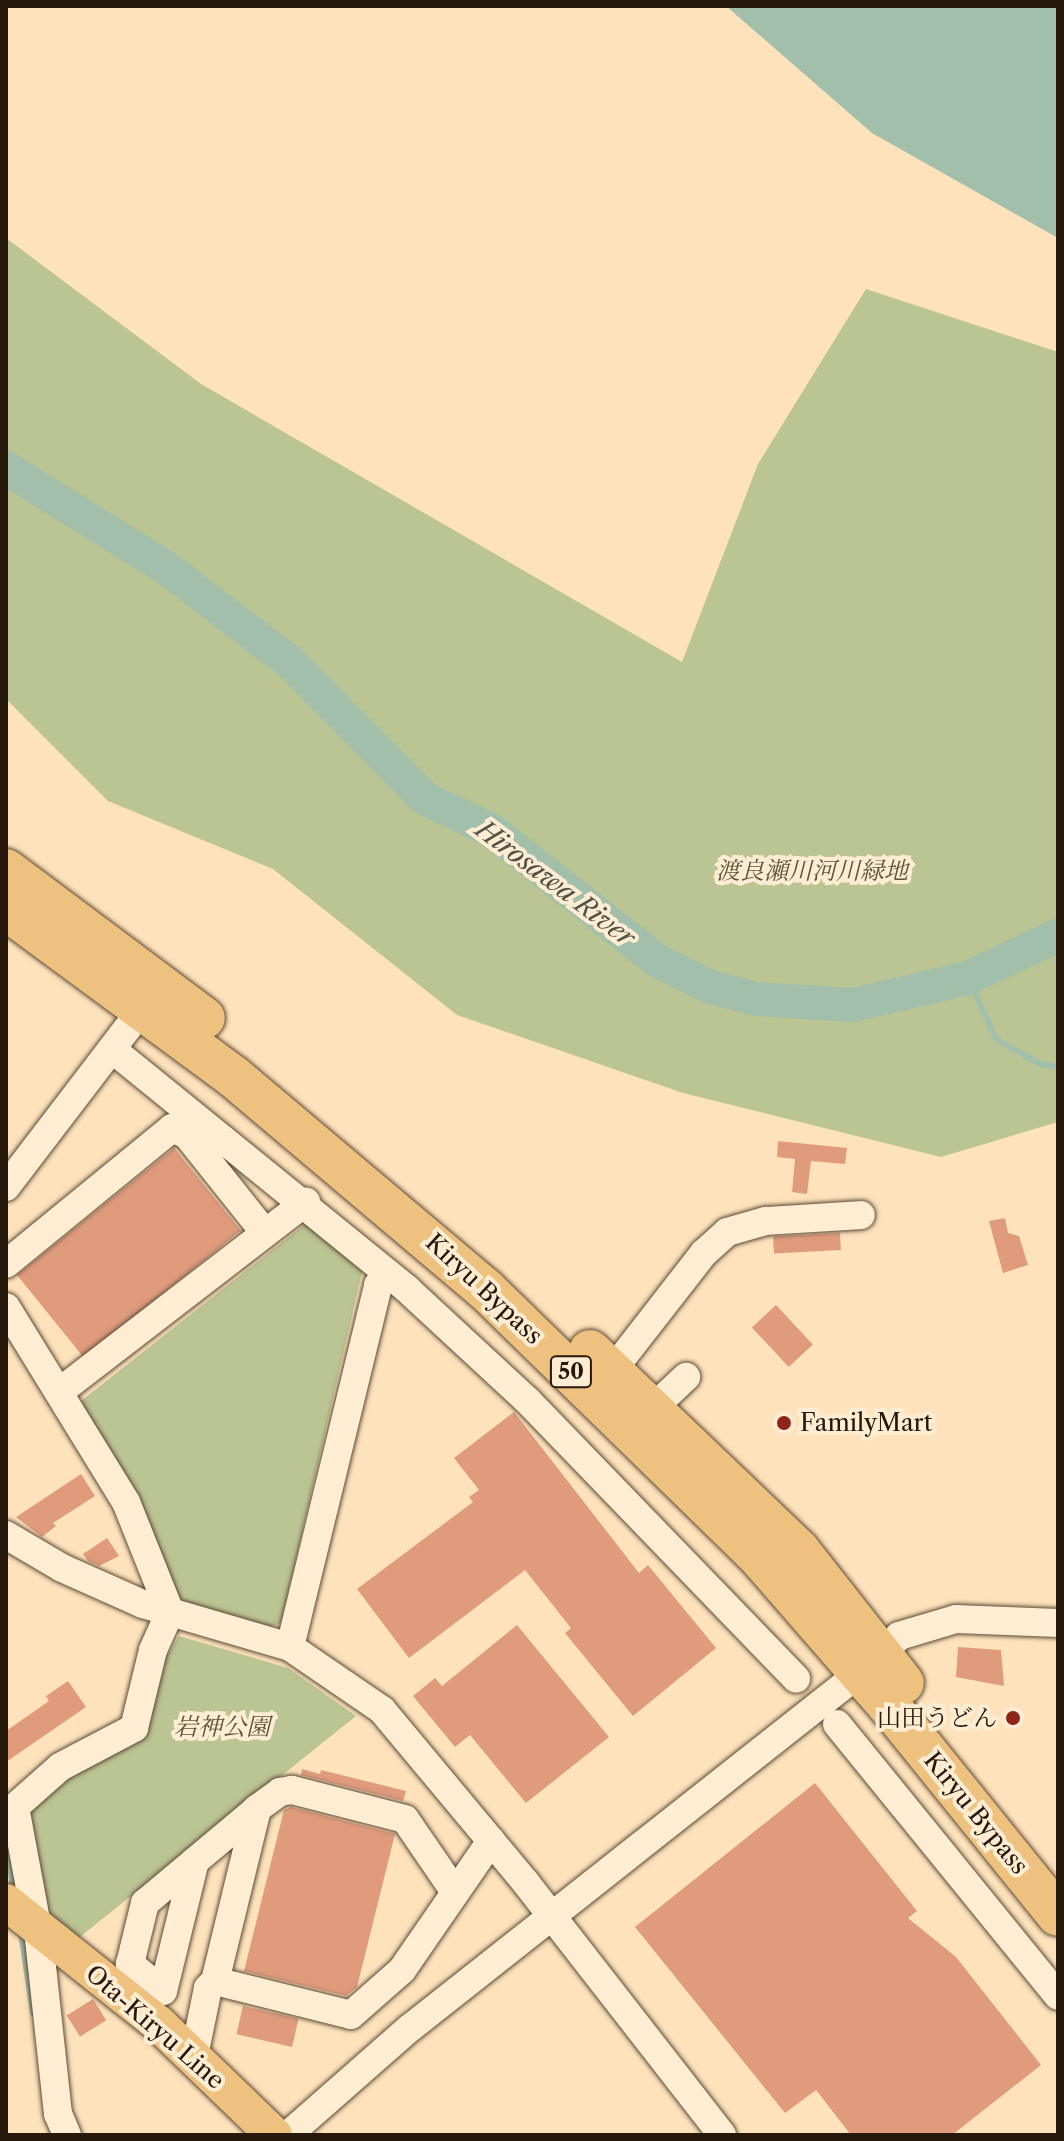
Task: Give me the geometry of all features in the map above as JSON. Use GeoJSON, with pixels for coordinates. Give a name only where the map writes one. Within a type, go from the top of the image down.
{"type":"FeatureCollection","features":[{"type":"Feature","properties":{"kind":"highway","name":"Kiryu Bypass"},"geometry":{"type":"LineString","coordinates":[[6,870],[221,1031],[384,1162],[612,1371],[799,1551],[852,1613],[870,1664],[1058,1915]]}},
{"type":"Feature","properties":{"kind":"highway","name":"Kiryu Bypass"},"geometry":{"type":"LineString","coordinates":[[6,909],[143,1008],[326,1150],[485,1289],[870,1664],[1058,1871]]}},
{"type":"Feature","properties":{"kind":"main road","name":"Ota-Kiryu Line"},"geometry":{"type":"LineString","coordinates":[[21,1916],[194,2056],[274,2135]]}},
{"type":"Feature","properties":{"kind":"street"},"geometry":{"type":"LineString","coordinates":[[6,1187],[143,1008]]}},
{"type":"Feature","properties":{"kind":"street"},"geometry":{"type":"LineString","coordinates":[[113,1050],[306,1202],[528,1401],[796,1679]]}},
{"type":"Feature","properties":{"kind":"street"},"geometry":{"type":"LineString","coordinates":[[6,1264],[172,1128],[187,1135],[265,1233]]}},
{"type":"Feature","properties":{"kind":"street"},"geometry":{"type":"LineString","coordinates":[[59,1392],[306,1202]]}},
{"type":"Feature","properties":{"kind":"street"},"geometry":{"type":"LineString","coordinates":[[612,1371],[704,1253],[727,1232],[766,1221],[861,1215]]}},
{"type":"Feature","properties":{"kind":"street"},"geometry":{"type":"LineString","coordinates":[[290,1647],[378,1285],[387,1273]]}},
{"type":"Feature","properties":{"kind":"street"},"geometry":{"type":"LineString","coordinates":[[6,1307],[126,1502],[170,1612],[153,1650],[134,1728],[109,1746],[60,1767],[11,1802],[21,1916],[58,2114],[67,2135]]}},
{"type":"Feature","properties":{"kind":"street"},"geometry":{"type":"LineString","coordinates":[[652,1409],[686,1377]]}},
{"type":"Feature","properties":{"kind":"street"},"geometry":{"type":"LineString","coordinates":[[6,1535],[62,1568],[170,1612],[290,1647],[382,1710],[491,1841],[722,2135]]}},
{"type":"Feature","properties":{"kind":"street"},"geometry":{"type":"LineString","coordinates":[[288,2135],[549,1915],[870,1664],[899,1636],[943,1621],[996,1617],[1058,1623]]}},
{"type":"Feature","properties":{"kind":"street"},"geometry":{"type":"LineString","coordinates":[[837,1724],[1058,1996]]}},
{"type":"Feature","properties":{"kind":"street"},"geometry":{"type":"LineString","coordinates":[[195,1861],[280,1792],[292,1790],[405,1819],[455,1892]]}},
{"type":"Feature","properties":{"kind":"street"},"geometry":{"type":"LineString","coordinates":[[194,2056],[208,1988],[215,1981],[257,1809]]}},
{"type":"Feature","properties":{"kind":"street"},"geometry":{"type":"LineString","coordinates":[[215,1981],[351,2015],[402,1970],[491,1841]]}},
{"type":"Feature","properties":{"kind":"green space","name":"渡良瀬川河川緑地"},"geometry":{"type":"Polygon","coordinates":[[[6,238],[201,384],[682,662],[758,464],[866,289],[1058,352],[1058,1122],[941,1157],[683,1093],[457,1015],[273,869],[108,801],[6,699],[6,238]]]}},
{"type":"Feature","properties":{"kind":"green space"},"geometry":{"type":"Polygon","coordinates":[[[313,1218],[365,1259],[281,1623],[268,1628],[181,1607],[134,1495],[81,1401],[313,1218]]]}},
{"type":"Feature","properties":{"kind":"green space","name":"岩神公園"},"geometry":{"type":"Polygon","coordinates":[[[179,1636],[288,1668],[356,1716],[71,1944],[52,1927],[29,1808],[54,1782],[134,1742],[158,1670],[179,1636]]]}},
{"type":"Feature","properties":{"kind":"shaded area"},"geometry":{"type":"Polygon","coordinates":[[[726,6],[1058,6],[1058,238],[872,133],[726,6]]]}},
{"type":"Feature","properties":{"kind":"building"},"geometry":{"type":"Polygon","coordinates":[[[778,1141],[847,1148],[845,1164],[811,1161],[807,1194],[792,1192],[795,1159],[777,1157],[778,1141]]]}},
{"type":"Feature","properties":{"kind":"building"},"geometry":{"type":"Polygon","coordinates":[[[174,1148],[241,1230],[84,1358],[17,1275],[174,1148]]]}},
{"type":"Feature","properties":{"kind":"building"},"geometry":{"type":"Polygon","coordinates":[[[1005,1218],[1008,1233],[1019,1236],[1028,1265],[1003,1273],[989,1221],[1005,1218]]]}},
{"type":"Feature","properties":{"kind":"building"},"geometry":{"type":"Polygon","coordinates":[[[840,1233],[841,1250],[774,1253],[773,1237],[840,1233]]]}},
{"type":"Feature","properties":{"kind":"building"},"geometry":{"type":"Polygon","coordinates":[[[776,1305],[813,1344],[789,1367],[752,1328],[776,1305]]]}},
{"type":"Feature","properties":{"kind":"building"},"geometry":{"type":"Polygon","coordinates":[[[514,1412],[639,1573],[648,1565],[716,1648],[633,1716],[565,1633],[571,1628],[525,1570],[409,1658],[357,1589],[473,1502],[469,1497],[479,1490],[454,1458],[514,1412]]]}},
{"type":"Feature","properties":{"kind":"building"},"geometry":{"type":"Polygon","coordinates":[[[81,1474],[95,1496],[53,1523],[56,1526],[42,1537],[16,1517],[81,1474]]]}},
{"type":"Feature","properties":{"kind":"building"},"geometry":{"type":"Polygon","coordinates":[[[107,1538],[119,1556],[99,1566],[88,1561],[83,1554],[107,1538]]]}},
{"type":"Feature","properties":{"kind":"building"},"geometry":{"type":"Polygon","coordinates":[[[517,1625],[609,1737],[526,1803],[470,1735],[455,1747],[413,1696],[435,1678],[442,1686],[517,1625]]]}},
{"type":"Feature","properties":{"kind":"building"},"geometry":{"type":"Polygon","coordinates":[[[958,1647],[1001,1650],[1004,1686],[956,1677],[958,1647]]]}},
{"type":"Feature","properties":{"kind":"building"},"geometry":{"type":"Polygon","coordinates":[[[68,1681],[86,1707],[6,1762],[6,1731],[49,1701],[46,1696],[68,1681]]]}},
{"type":"Feature","properties":{"kind":"building"},"geometry":{"type":"Polygon","coordinates":[[[302,1769],[320,1774],[321,1770],[406,1791],[403,1801],[301,1775],[302,1769]]]}},
{"type":"Feature","properties":{"kind":"building"},"geometry":{"type":"Polygon","coordinates":[[[815,1783],[917,1911],[908,1918],[956,1957],[1041,2065],[952,2135],[851,2135],[816,2090],[785,2113],[635,1927],[815,1783]]]}},
{"type":"Feature","properties":{"kind":"building"},"geometry":{"type":"Polygon","coordinates":[[[291,1807],[395,1834],[357,1987],[346,1996],[244,1971],[284,1810],[291,1807]]]}},
{"type":"Feature","properties":{"kind":"building"},"geometry":{"type":"Polygon","coordinates":[[[93,1999],[106,2020],[80,2037],[67,2015],[93,1999]]]}},
{"type":"Feature","properties":{"kind":"building"},"geometry":{"type":"Polygon","coordinates":[[[243,2006],[299,2019],[292,2047],[236,2034],[243,2006]]]}},
{"type":"Feature","properties":{"kind":"waterway","name":"Hirosawa River"},"geometry":{"type":"LineString","coordinates":[[6,468],[165,567],[291,663],[424,798],[491,830],[658,961],[708,986],[756,999],[853,1005],[968,978],[1058,935]]}},
{"type":"Feature","properties":{"kind":"waterway"},"geometry":{"type":"LineString","coordinates":[[968,978],[996,1039],[1040,1064],[1058,1067]]}},
{"type":"Feature","properties":{"kind":"waterway"},"geometry":{"type":"LineString","coordinates":[[6,1847],[14,1890]]}},
{"type":"Feature","properties":{"kind":"waterway"},"geometry":{"type":"LineString","coordinates":[[21,1933],[33,2013]]}},
{"type":"Feature","properties":{"kind":"place","name":"FamilyMart"},"geometry":{"type":"Point","coordinates":[784,1423]}},
{"type":"Feature","properties":{"kind":"place","name":"山田うどん"},"geometry":{"type":"Point","coordinates":[1013,1718]}}]}
